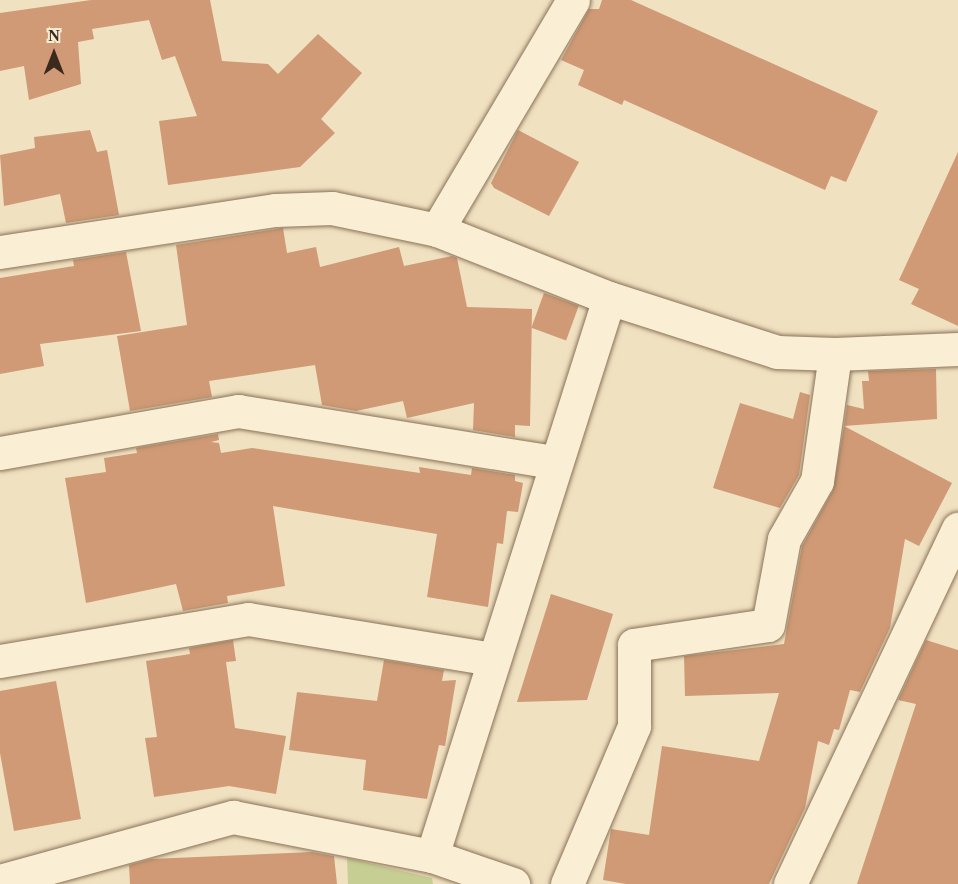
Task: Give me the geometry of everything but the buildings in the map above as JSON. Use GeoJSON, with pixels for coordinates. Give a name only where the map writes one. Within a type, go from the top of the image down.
{"type":"FeatureCollection","features":[{"type":"Feature","properties":{"kind":"street"},"geometry":{"type":"LineString","coordinates":[[437,230],[573,0]]}},
{"type":"Feature","properties":{"kind":"street"},"geometry":{"type":"LineString","coordinates":[[0,252],[286,210],[332,208],[437,230],[609,298],[777,352],[835,354],[958,349]]}},
{"type":"Feature","properties":{"kind":"street"},"geometry":{"type":"LineString","coordinates":[[432,856],[554,462],[609,298]]}},
{"type":"Feature","properties":{"kind":"street"},"geometry":{"type":"LineString","coordinates":[[567,884],[634,726],[634,645],[768,625],[784,539],[817,481],[835,354]]}},
{"type":"Feature","properties":{"kind":"street"},"geometry":{"type":"LineString","coordinates":[[0,453],[238,411],[554,462]]}},
{"type":"Feature","properties":{"kind":"street"},"geometry":{"type":"LineString","coordinates":[[790,884],[958,529]]}},
{"type":"Feature","properties":{"kind":"street"},"geometry":{"type":"LineString","coordinates":[[0,661],[248,619],[492,659]]}},
{"type":"Feature","properties":{"kind":"street"},"geometry":{"type":"LineString","coordinates":[[0,881],[233,818],[432,856],[513,884]]}},
{"type":"Feature","properties":{"kind":"green space"},"geometry":{"type":"Polygon","coordinates":[[[347,858],[432,878],[433,884],[348,884],[347,858]]]}}]}
